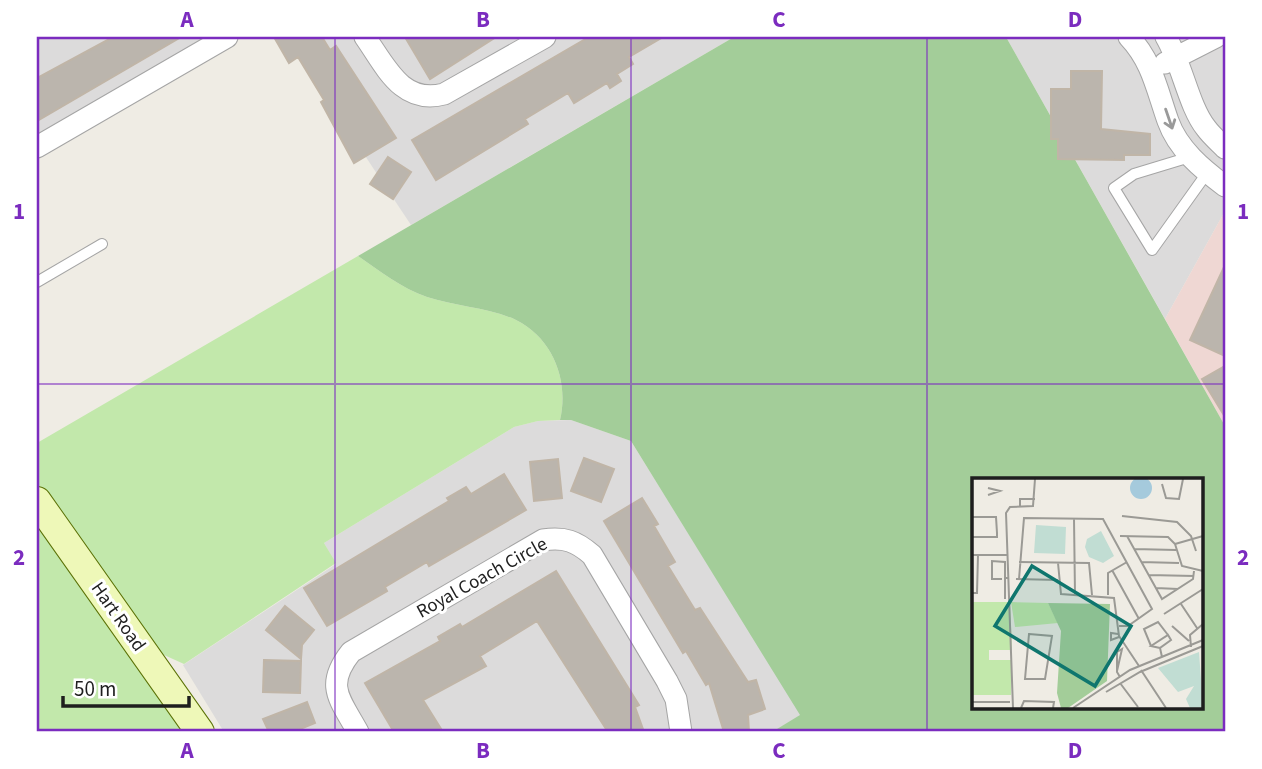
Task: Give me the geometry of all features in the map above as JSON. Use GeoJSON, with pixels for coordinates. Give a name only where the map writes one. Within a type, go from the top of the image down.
{"type":"FeatureCollection","features":[{"type":"Feature","properties":{"kind":"street"},"geometry":{"type":"LineString","coordinates":[[37,147],[227,37]]}},
{"type":"Feature","properties":{"kind":"street"},"geometry":{"type":"LineString","coordinates":[[365,37],[409,93],[426,98],[444,94],[545,37]]}},
{"type":"Feature","properties":{"kind":"street"},"geometry":{"type":"LineString","coordinates":[[1129,37],[1152,70],[1168,120],[1209,157],[1225,186]]}},
{"type":"Feature","properties":{"kind":"street"},"geometry":{"type":"LineString","coordinates":[[1166,37],[1177,58],[1195,110],[1205,128],[1209,157]]}},
{"type":"Feature","properties":{"kind":"street"},"geometry":{"type":"LineString","coordinates":[[1152,70],[1216,37]]}},
{"type":"Feature","properties":{"kind":"street","name":"Hart Road"},"geometry":{"type":"LineString","coordinates":[[37,501],[200,732]]}},
{"type":"Feature","properties":{"kind":"street","name":"Royal Coach Circle"},"geometry":{"type":"LineString","coordinates":[[358,732],[335,691],[337,669],[351,652],[543,540],[561,538],[579,543],[592,555],[667,681],[676,699],[681,732]]}},
{"type":"Feature","properties":{"kind":"lane"},"geometry":{"type":"LineString","coordinates":[[1209,157],[1153,250],[1114,188],[1134,174],[1209,157]]}},
{"type":"Feature","properties":{"kind":"lane"},"geometry":{"type":"LineString","coordinates":[[37,282],[102,244]]}},
{"type":"Feature","properties":{"kind":"shaded area"},"geometry":{"type":"Polygon","coordinates":[[[37,37],[235,37],[37,149],[37,37]]]}},
{"type":"Feature","properties":{"kind":"shaded area"},"geometry":{"type":"Polygon","coordinates":[[[286,37],[734,37],[411,225],[286,37]]]}},
{"type":"Feature","properties":{"kind":"shaded area"},"geometry":{"type":"Polygon","coordinates":[[[1006,37],[1225,37],[1225,211],[1165,319],[1006,37]]]}},
{"type":"Feature","properties":{"kind":"shaded area"},"geometry":{"type":"Polygon","coordinates":[[[1225,211],[1225,426],[1165,319],[1225,211]]]}},
{"type":"Feature","properties":{"kind":"shaded area"},"geometry":{"type":"Polygon","coordinates":[[[571,420],[631,441],[801,715],[772,732],[224,732],[183,665],[336,564],[324,543],[514,427],[538,421],[571,420]]]}},
{"type":"Feature","properties":{"kind":"green space"},"geometry":{"type":"Polygon","coordinates":[[[734,37],[1006,37],[1225,426],[1225,732],[772,732],[800,715],[631,441],[571,420],[560,420],[562,391],[556,363],[540,338],[529,328],[506,316],[417,293],[358,256],[734,37]]]}},
{"type":"Feature","properties":{"kind":"green space"},"geometry":{"type":"Polygon","coordinates":[[[358,256],[417,293],[506,316],[529,328],[540,338],[556,363],[562,391],[560,420],[538,421],[514,427],[324,543],[336,563],[184,664],[153,650],[37,486],[37,443],[358,256]]]}},
{"type":"Feature","properties":{"kind":"green space"},"geometry":{"type":"Polygon","coordinates":[[[37,516],[189,732],[37,732],[37,516]]]}},
{"type":"Feature","properties":{"kind":"building"},"geometry":{"type":"Polygon","coordinates":[[[113,37],[181,37],[37,121],[37,78],[113,37]]]}},
{"type":"Feature","properties":{"kind":"building"},"geometry":{"type":"Polygon","coordinates":[[[274,37],[322,37],[330,50],[336,46],[396,138],[354,163],[321,102],[324,100],[298,57],[289,63],[274,37]]]}},
{"type":"Feature","properties":{"kind":"building"},"geometry":{"type":"Polygon","coordinates":[[[405,37],[496,37],[430,79],[405,37]]]}},
{"type":"Feature","properties":{"kind":"building"},"geometry":{"type":"Polygon","coordinates":[[[589,37],[663,37],[629,57],[633,64],[617,74],[621,81],[610,88],[607,83],[574,103],[568,93],[525,119],[528,124],[436,180],[412,140],[589,37]]]}},
{"type":"Feature","properties":{"kind":"building"},"geometry":{"type":"Polygon","coordinates":[[[1071,71],[1102,71],[1101,129],[1150,134],[1150,155],[1124,155],[1124,160],[1058,159],[1058,139],[1051,139],[1051,89],[1071,89],[1071,71]]]}},
{"type":"Feature","properties":{"kind":"building"},"geometry":{"type":"Polygon","coordinates":[[[388,157],[411,172],[393,199],[370,184],[388,157]]]}},
{"type":"Feature","properties":{"kind":"building"},"geometry":{"type":"Polygon","coordinates":[[[1225,265],[1225,356],[1190,340],[1225,265]]]}},
{"type":"Feature","properties":{"kind":"building"},"geometry":{"type":"Polygon","coordinates":[[[1225,366],[1225,417],[1202,379],[1225,366]]]}},
{"type":"Feature","properties":{"kind":"building"},"geometry":{"type":"Polygon","coordinates":[[[584,458],[614,469],[601,502],[571,491],[584,458]]]}},
{"type":"Feature","properties":{"kind":"building"},"geometry":{"type":"Polygon","coordinates":[[[558,459],[562,498],[534,501],[530,462],[558,459]]]}},
{"type":"Feature","properties":{"kind":"building"},"geometry":{"type":"Polygon","coordinates":[[[504,474],[526,510],[429,566],[427,562],[385,587],[387,591],[327,626],[304,588],[449,501],[447,498],[466,487],[471,494],[504,474]]]}},
{"type":"Feature","properties":{"kind":"building"},"geometry":{"type":"Polygon","coordinates":[[[642,498],[658,524],[654,526],[675,562],[668,566],[695,610],[700,608],[748,682],[756,680],[765,709],[748,715],[749,732],[724,732],[709,683],[706,685],[686,651],[683,653],[604,521],[642,498]]]}},
{"type":"Feature","properties":{"kind":"building"},"geometry":{"type":"Polygon","coordinates":[[[556,571],[639,705],[635,707],[644,732],[608,732],[537,621],[480,656],[486,666],[423,700],[443,732],[394,732],[365,683],[440,641],[438,637],[460,624],[462,627],[556,571]]]}},
{"type":"Feature","properties":{"kind":"building"},"geometry":{"type":"Polygon","coordinates":[[[285,606],[314,630],[302,645],[301,659],[266,630],[285,606]]]}},
{"type":"Feature","properties":{"kind":"building"},"geometry":{"type":"Polygon","coordinates":[[[264,660],[301,661],[300,693],[263,692],[264,660]]]}},
{"type":"Feature","properties":{"kind":"building"},"geometry":{"type":"Polygon","coordinates":[[[307,702],[315,723],[293,732],[269,732],[263,719],[307,702]]]}}]}
